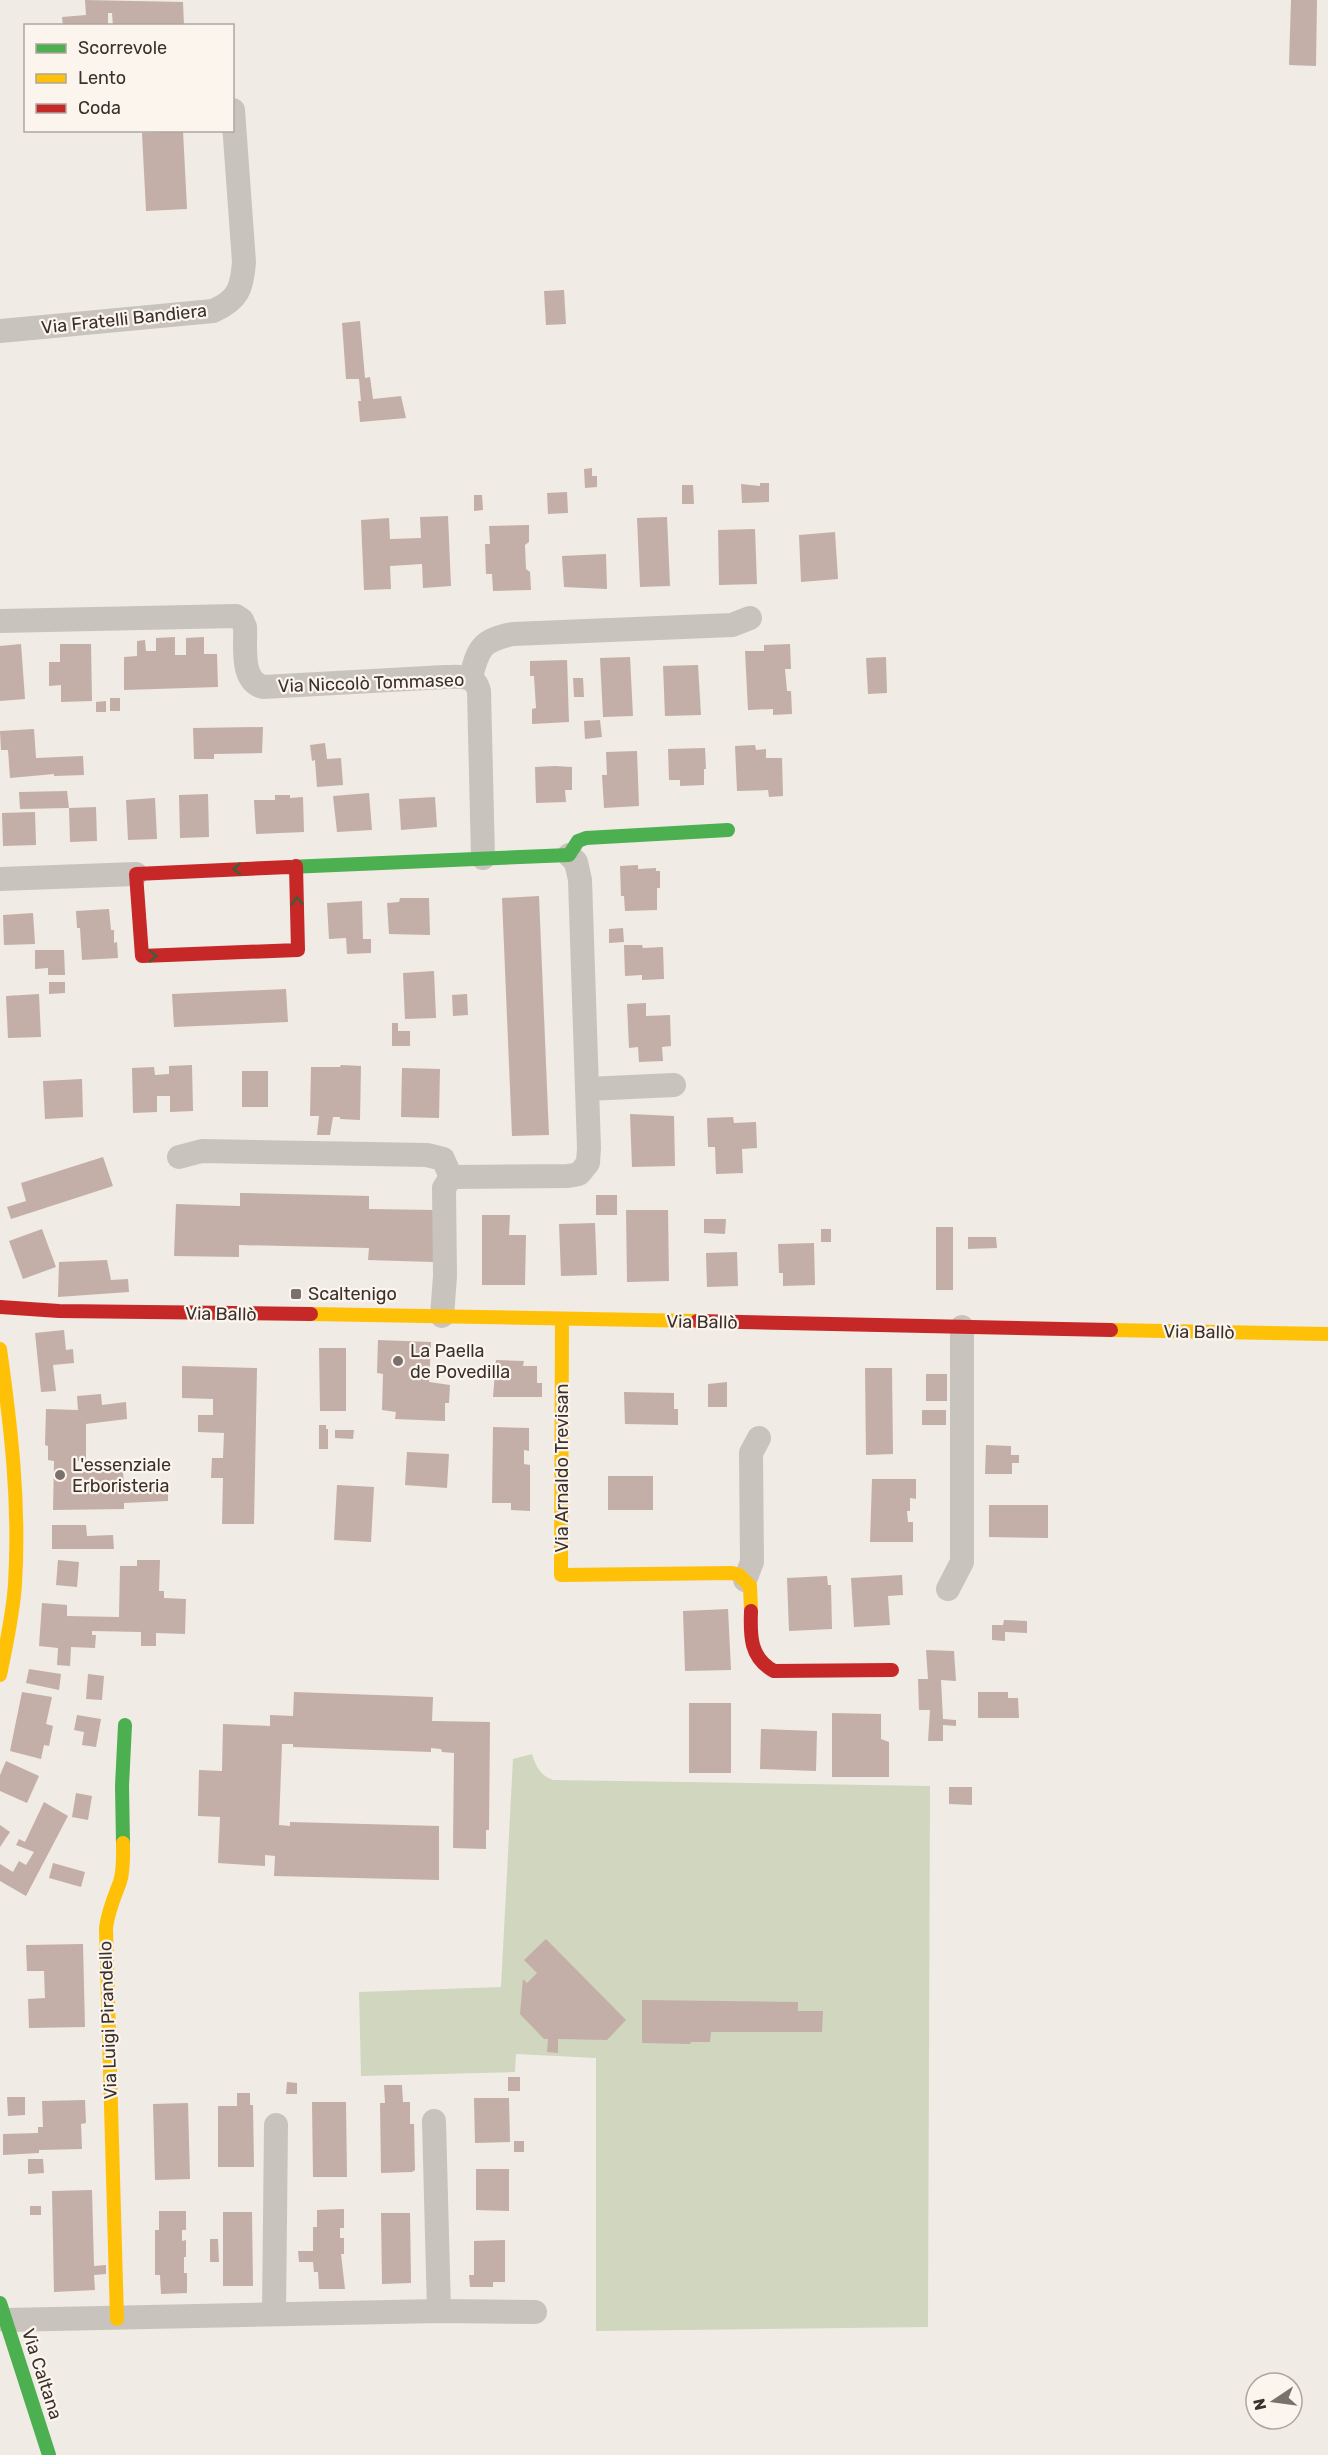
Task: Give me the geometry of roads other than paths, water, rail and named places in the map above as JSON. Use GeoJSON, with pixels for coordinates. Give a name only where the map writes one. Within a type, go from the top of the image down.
{"type":"FeatureCollection","features":[{"type":"Feature","properties":{"kind":"street","name":"Via Fratelli Bandiera"},"geometry":{"type":"LineString","coordinates":[[0,331],[213,310],[235,298],[243,278],[244,262],[234,110]]}},
{"type":"Feature","properties":{"kind":"street","name":"Via Niccolò Tommaseo"},"geometry":{"type":"LineString","coordinates":[[0,621],[236,616],[242,620],[245,627],[247,673],[250,680],[263,687],[471,677],[477,682],[479,691],[483,858]]}},
{"type":"Feature","properties":{"kind":"street"},"geometry":{"type":"LineString","coordinates":[[471,677],[477,654],[484,644],[513,634],[732,625],[750,618]]}},
{"type":"Feature","properties":{"kind":"street"},"geometry":{"type":"LineString","coordinates":[[569,855],[578,841],[586,838],[728,830]]}},
{"type":"Feature","properties":{"kind":"street"},"geometry":{"type":"LineString","coordinates":[[0,879],[569,855],[576,862],[580,880],[588,1163],[579,1174],[568,1176],[451,1177]]}},
{"type":"Feature","properties":{"kind":"street"},"geometry":{"type":"LineString","coordinates":[[136,873],[142,956],[298,950],[296,866]]}},
{"type":"Feature","properties":{"kind":"street"},"geometry":{"type":"LineString","coordinates":[[587,1089],[674,1085]]}},
{"type":"Feature","properties":{"kind":"street"},"geometry":{"type":"LineString","coordinates":[[179,1157],[202,1151],[427,1155],[443,1159],[451,1177]]}},
{"type":"Feature","properties":{"kind":"street"},"geometry":{"type":"LineString","coordinates":[[442,1316],[445,1276],[444,1188],[451,1177]]}},
{"type":"Feature","properties":{"kind":"street","name":"Via Ballò"},"geometry":{"type":"LineString","coordinates":[[0,1307],[60,1311],[442,1316],[1328,1334]]}},
{"type":"Feature","properties":{"kind":"street","name":"Via Arnaldo Trevisan"},"geometry":{"type":"LineString","coordinates":[[562,1319],[561,1575],[732,1573],[745,1580]]}},
{"type":"Feature","properties":{"kind":"street"},"geometry":{"type":"LineString","coordinates":[[948,1589],[962,1562],[962,1327]]}},
{"type":"Feature","properties":{"kind":"street"},"geometry":{"type":"LineString","coordinates":[[0,1349],[13,1464],[16,1553],[11,1617],[0,1674]]}},
{"type":"Feature","properties":{"kind":"street"},"geometry":{"type":"LineString","coordinates":[[759,1438],[751,1453],[752,1562],[745,1580],[751,1596],[751,1645],[754,1656],[764,1667],[774,1671],[892,1670]]}},
{"type":"Feature","properties":{"kind":"street","name":"Via Luigi Pirandello"},"geometry":{"type":"LineString","coordinates":[[117,2319],[106,1928],[109,1907],[120,1881],[123,1865],[122,1786],[125,1725]]}},
{"type":"Feature","properties":{"kind":"street"},"geometry":{"type":"LineString","coordinates":[[434,2121],[439,2311]]}},
{"type":"Feature","properties":{"kind":"street"},"geometry":{"type":"LineString","coordinates":[[274,2314],[276,2125]]}},
{"type":"Feature","properties":{"kind":"street"},"geometry":{"type":"LineString","coordinates":[[3,2312],[117,2319],[439,2311],[535,2312]]}},
{"type":"Feature","properties":{"kind":"street","name":"Via Caltana"},"geometry":{"type":"LineString","coordinates":[[3,2312],[49,2455]]}},
{"type":"Feature","properties":{"kind":"place","name":"Scaltenigo"},"geometry":{"type":"Point","coordinates":[296,1294]}},
{"type":"Feature","properties":{"kind":"place","name":"La Paella de Povedilla"},"geometry":{"type":"Point","coordinates":[398,1361]}},
{"type":"Feature","properties":{"kind":"place","name":"L'essenziale Erboristeria"},"geometry":{"type":"Point","coordinates":[60,1475]}}]}
